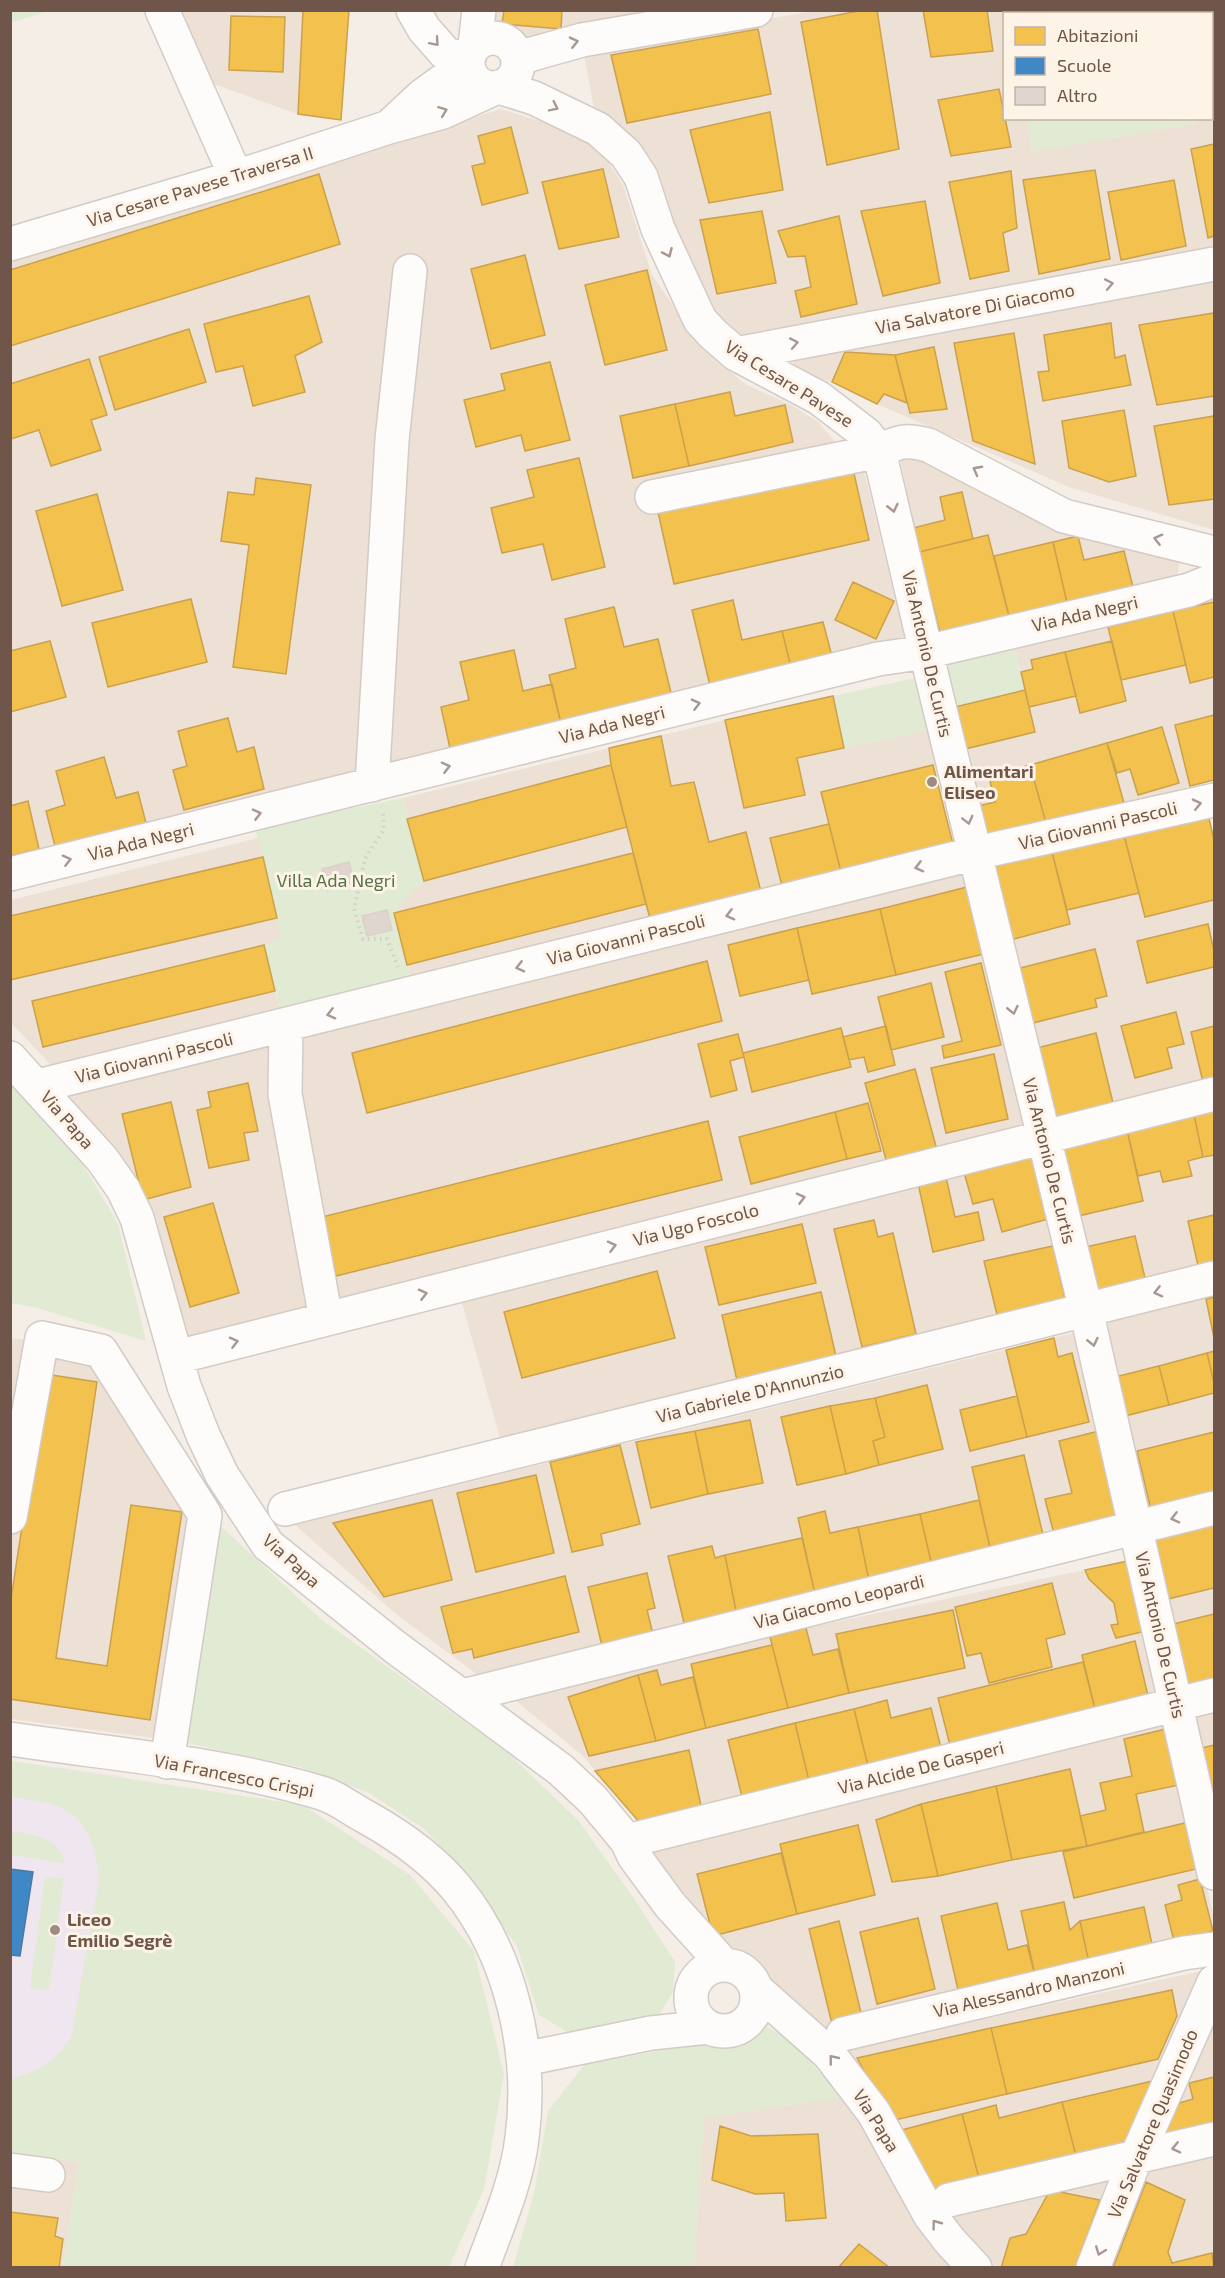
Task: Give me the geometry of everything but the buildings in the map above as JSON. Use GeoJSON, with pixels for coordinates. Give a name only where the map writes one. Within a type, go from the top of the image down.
{"type":"FeatureCollection","features":[{"type":"Feature","properties":{"kind":"street"},"geometry":{"type":"LineString","coordinates":[[162,10],[236,177]]}},
{"type":"Feature","properties":{"kind":"street"},"geometry":{"type":"LineString","coordinates":[[413,10],[424,29],[446,54],[470,56]]}},
{"type":"Feature","properties":{"kind":"street"},"geometry":{"type":"LineString","coordinates":[[470,56],[481,40],[496,37],[510,44],[518,58],[516,73],[512,79],[497,88],[481,86],[468,70],[470,56],[479,10]]}},
{"type":"Feature","properties":{"kind":"street"},"geometry":{"type":"LineString","coordinates":[[518,58],[641,20],[756,10]]}},
{"type":"Feature","properties":{"kind":"street","name":"Via Cesare Pavese Traversa II"},"geometry":{"type":"LineString","coordinates":[[389,128],[422,96],[470,56]]}},
{"type":"Feature","properties":{"kind":"street","name":"Via Cesare Pavese Traversa II"},"geometry":{"type":"LineString","coordinates":[[10,244],[236,177],[443,112],[497,88]]}},
{"type":"Feature","properties":{"kind":"street","name":"Via Cesare Pavese"},"geometry":{"type":"LineString","coordinates":[[497,88],[534,98],[598,129],[626,154],[641,177],[657,229],[700,320],[736,354],[819,398],[866,434],[879,451]]}},
{"type":"Feature","properties":{"kind":"street","name":"Via Salvatore Di Giacomo"},"geometry":{"type":"LineString","coordinates":[[736,354],[1215,264]]}},
{"type":"Feature","properties":{"kind":"street"},"geometry":{"type":"LineString","coordinates":[[372,785],[392,440],[410,271]]}},
{"type":"Feature","properties":{"kind":"street"},"geometry":{"type":"LineString","coordinates":[[652,497],[879,451],[910,440],[928,445],[1065,516],[1215,553]]}},
{"type":"Feature","properties":{"kind":"street","name":"Via Antonio De Curtis"},"geometry":{"type":"LineString","coordinates":[[879,451],[1086,1310],[1215,1873]]}},
{"type":"Feature","properties":{"kind":"street","name":"Via Ada Negri"},"geometry":{"type":"LineString","coordinates":[[10,874],[878,659],[926,652],[1189,590],[1215,580]]}},
{"type":"Feature","properties":{"kind":"street","name":"Via Giovanni Pascoli"},"geometry":{"type":"LineString","coordinates":[[38,1086],[976,853],[1215,800]]}},
{"type":"Feature","properties":{"kind":"street"},"geometry":{"type":"LineString","coordinates":[[286,1025],[285,1094],[326,1319]]}},
{"type":"Feature","properties":{"kind":"street","name":"Via Papa"},"geometry":{"type":"LineString","coordinates":[[10,1058],[38,1086],[102,1159],[123,1190],[137,1218],[184,1386],[208,1445],[222,1475],[268,1545],[395,1647],[561,1770],[593,1800],[627,1841],[634,1856],[670,1905],[724,1965]]}},
{"type":"Feature","properties":{"kind":"street","name":"Via Ugo Foscolo"},"geometry":{"type":"LineString","coordinates":[[177,1357],[1215,1094]]}},
{"type":"Feature","properties":{"kind":"street","name":"Via Gabriele D'Annunzio"},"geometry":{"type":"LineString","coordinates":[[285,1509],[1215,1278]]}},
{"type":"Feature","properties":{"kind":"street"},"geometry":{"type":"LineString","coordinates":[[10,1517],[42,1338],[101,1351],[205,1515],[167,1762]]}},
{"type":"Feature","properties":{"kind":"street","name":"Via Giacomo Leopardi"},"geometry":{"type":"LineString","coordinates":[[463,1696],[1215,1508]]}},
{"type":"Feature","properties":{"kind":"street","name":"Via Alcide De Gasperi"},"geometry":{"type":"LineString","coordinates":[[627,1841],[1215,1695]]}},
{"type":"Feature","properties":{"kind":"street","name":"Via Francesco Crispi"},"geometry":{"type":"LineString","coordinates":[[10,1739],[225,1770],[321,1792],[398,1835],[458,1890],[478,1921],[500,1964],[515,2008],[524,2059],[526,2100],[522,2140],[509,2193],[482,2268]]}},
{"type":"Feature","properties":{"kind":"street","name":"Via Papa"},"geometry":{"type":"LineString","coordinates":[[670,1905],[693,1989]]}},
{"type":"Feature","properties":{"kind":"street","name":"Via Alessandro Manzoni"},"geometry":{"type":"LineString","coordinates":[[843,2034],[1185,1953],[1215,1949]]}},
{"type":"Feature","properties":{"kind":"street"},"geometry":{"type":"LineString","coordinates":[[651,2033],[675,2018],[693,1989],[703,1973],[712,1967],[734,1966],[745,1971],[757,1990],[756,2009],[750,2019],[741,2026],[719,2031],[708,2027],[699,2019],[693,2008],[693,1989]]}},
{"type":"Feature","properties":{"kind":"street","name":"Via Salvatore Quasimodo"},"geometry":{"type":"LineString","coordinates":[[1093,2268],[1137,2158],[1215,1982]]}},
{"type":"Feature","properties":{"kind":"street","name":"Via Papa"},"geometry":{"type":"LineString","coordinates":[[757,1990],[830,2054],[874,2113],[930,2215],[975,2268]]}},
{"type":"Feature","properties":{"kind":"street"},"geometry":{"type":"LineString","coordinates":[[524,2059],[651,2033],[708,2027]]}},
{"type":"Feature","properties":{"kind":"street"},"geometry":{"type":"LineString","coordinates":[[949,2200],[1215,2139]]}},
{"type":"Feature","properties":{"kind":"street"},"geometry":{"type":"LineString","coordinates":[[10,2170],[48,2175]]}},
{"type":"Feature","properties":{"kind":"path"},"geometry":{"type":"LineString","coordinates":[[372,785],[381,803],[384,829],[365,859],[354,909],[363,939],[387,939],[404,980],[416,993]]}},
{"type":"Feature","properties":{"kind":"shaded area"},"geometry":{"type":"Polygon","coordinates":[[[173,11],[349,11],[341,120],[298,114],[205,81],[173,11]]]}},
{"type":"Feature","properties":{"kind":"shaded area"},"geometry":{"type":"Polygon","coordinates":[[[489,11],[718,11],[581,34],[508,40],[487,26],[489,11]]]}},
{"type":"Feature","properties":{"kind":"shaded area"},"geometry":{"type":"Polygon","coordinates":[[[815,11],[1013,11],[1003,12],[1003,120],[1027,120],[1032,152],[1197,123],[1196,120],[1213,120],[1213,12],[1178,11],[1214,11],[1214,252],[737,345],[658,229],[598,129],[583,49],[815,11]]]}},
{"type":"Feature","properties":{"kind":"shaded area"},"geometry":{"type":"Polygon","coordinates":[[[501,109],[543,122],[600,149],[623,185],[652,275],[704,350],[745,384],[791,405],[818,422],[865,475],[906,643],[11,863],[10,259],[322,166],[501,109]]]}},
{"type":"Feature","properties":{"kind":"shaded area"},"geometry":{"type":"Polygon","coordinates":[[[1214,280],[1214,530],[1069,487],[877,404],[832,382],[794,371],[793,355],[1214,280]]]}},
{"type":"Feature","properties":{"kind":"shaded area"},"geometry":{"type":"Polygon","coordinates":[[[914,456],[1180,560],[1176,584],[941,636],[913,528],[901,460],[914,456]]]}},
{"type":"Feature","properties":{"kind":"shaded area"},"geometry":{"type":"Polygon","coordinates":[[[1214,593],[1214,780],[986,840],[955,707],[1025,690],[1013,643],[1214,593]]]}},
{"type":"Feature","properties":{"kind":"shaded area"},"geometry":{"type":"Polygon","coordinates":[[[833,696],[844,748],[927,730],[953,844],[411,978],[394,913],[424,881],[403,798],[833,696]]]}},
{"type":"Feature","properties":{"kind":"shaded area"},"geometry":{"type":"Polygon","coordinates":[[[1208,814],[1214,840],[1214,1083],[1051,1124],[989,868],[1208,814]]]}},
{"type":"Feature","properties":{"kind":"shaded area"},"geometry":{"type":"Polygon","coordinates":[[[258,838],[283,940],[275,991],[281,1010],[53,1067],[11,1023],[11,900],[258,838]]]}},
{"type":"Feature","properties":{"kind":"shaded area"},"geometry":{"type":"Polygon","coordinates":[[[976,853],[1043,1136],[177,1357],[137,1218],[38,1086],[976,853]]]}},
{"type":"Feature","properties":{"kind":"shaded area"},"geometry":{"type":"Polygon","coordinates":[[[1214,1110],[1214,1267],[1092,1295],[1058,1146],[1214,1110]]]}},
{"type":"Feature","properties":{"kind":"shaded area"},"geometry":{"type":"Polygon","coordinates":[[[1030,1151],[1048,1219],[1066,1303],[500,1438],[460,1296],[1030,1151]]]}},
{"type":"Feature","properties":{"kind":"shaded area"},"geometry":{"type":"Polygon","coordinates":[[[1214,1278],[1214,1508],[1135,1528],[1086,1310],[1214,1278]]]}},
{"type":"Feature","properties":{"kind":"shaded area"},"geometry":{"type":"Polygon","coordinates":[[[1073,1333],[1121,1521],[482,1678],[396,1614],[295,1525],[1073,1333]]]}},
{"type":"Feature","properties":{"kind":"shaded area"},"geometry":{"type":"Polygon","coordinates":[[[11,1338],[101,1351],[213,1519],[176,1741],[11,1719],[11,1338]]]}},
{"type":"Feature","properties":{"kind":"shaded area"},"geometry":{"type":"Polygon","coordinates":[[[1214,1525],[1214,1682],[1187,1688],[1155,1540],[1214,1525]]]}},
{"type":"Feature","properties":{"kind":"shaded area"},"geometry":{"type":"Polygon","coordinates":[[[1128,1561],[1161,1698],[640,1823],[583,1756],[515,1700],[806,1628],[1128,1561]]]}},
{"type":"Feature","properties":{"kind":"shaded area"},"geometry":{"type":"Polygon","coordinates":[[[1214,1706],[1214,1830],[1189,1712],[1214,1706]]]}},
{"type":"Feature","properties":{"kind":"shaded area"},"geometry":{"type":"Polygon","coordinates":[[[1172,1716],[1214,1920],[1214,1941],[827,2032],[738,1949],[711,1939],[641,1839],[1172,1716]]]}},
{"type":"Feature","properties":{"kind":"shaded area","name":"Liceo Emilio Segrè"},"geometry":{"type":"Polygon","coordinates":[[[11,1761],[123,1776],[74,2093],[11,2085],[11,1761]]]}},
{"type":"Feature","properties":{"kind":"shaded area"},"geometry":{"type":"Polygon","coordinates":[[[1206,1970],[1131,2153],[931,2199],[843,2050],[1206,1970]]]}},
{"type":"Feature","properties":{"kind":"shaded area"},"geometry":{"type":"Polygon","coordinates":[[[1214,2003],[1214,2136],[1146,2152],[1214,2003]]]}},
{"type":"Feature","properties":{"kind":"shaded area"},"geometry":{"type":"Polygon","coordinates":[[[842,2097],[966,2268],[694,2268],[704,2118],[842,2097]]]}},
{"type":"Feature","properties":{"kind":"shaded area"},"geometry":{"type":"Polygon","coordinates":[[[1214,2145],[1214,2267],[1102,2268],[1142,2162],[1214,2145]]]}},
{"type":"Feature","properties":{"kind":"shaded area"},"geometry":{"type":"Polygon","coordinates":[[[11,2152],[79,2162],[63,2267],[11,2268],[11,2152]]]}},
{"type":"Feature","properties":{"kind":"shaded area"},"geometry":{"type":"Polygon","coordinates":[[[1126,2165],[1086,2267],[983,2267],[930,2215],[1126,2165]]]}},
{"type":"Feature","properties":{"kind":"green space"},"geometry":{"type":"Polygon","coordinates":[[[11,10],[48,10],[48,11],[11,23],[11,10]]]}},
{"type":"Feature","properties":{"kind":"green space"},"geometry":{"type":"Polygon","coordinates":[[[1178,11],[1178,12],[1013,12],[1178,11]]]}},
{"type":"Feature","properties":{"kind":"green space"},"geometry":{"type":"Polygon","coordinates":[[[1027,120],[1196,120],[1197,123],[1032,152],[1027,120]]]}},
{"type":"Feature","properties":{"kind":"green space"},"geometry":{"type":"Polygon","coordinates":[[[1013,643],[1025,690],[955,707],[944,661],[1013,643]]]}},
{"type":"Feature","properties":{"kind":"green space"},"geometry":{"type":"Polygon","coordinates":[[[915,678],[927,730],[844,748],[833,696],[915,678]]]}},
{"type":"Feature","properties":{"kind":"green space","name":"Villa Ada Negri"},"geometry":{"type":"Polygon","coordinates":[[[403,798],[424,881],[394,913],[411,978],[281,1010],[264,945],[282,939],[255,828],[403,798]]]}},
{"type":"Feature","properties":{"kind":"green space"},"geometry":{"type":"Polygon","coordinates":[[[10,1078],[67,1137],[118,1224],[146,1341],[34,1307],[11,1303],[10,1078]]]}},
{"type":"Feature","properties":{"kind":"green space"},"geometry":{"type":"Polygon","coordinates":[[[213,1519],[322,1620],[507,1752],[578,1820],[633,1897],[675,1962],[673,1992],[655,2022],[574,2036],[539,2015],[517,1946],[451,1857],[423,1828],[369,1793],[297,1766],[176,1741],[213,1519]]]}},
{"type":"Feature","properties":{"kind":"green space"},"geometry":{"type":"Polygon","coordinates":[[[11,1761],[303,1805],[410,1875],[474,1951],[504,2074],[484,2189],[449,2267],[63,2267],[79,2162],[11,2152],[11,2078],[30,2073],[45,2065],[71,2038],[99,1880],[98,1867],[87,1832],[72,1814],[48,1803],[11,1797],[11,1761]]]}},
{"type":"Feature","properties":{"kind":"green space"},"geometry":{"type":"Polygon","coordinates":[[[11,1831],[37,1836],[51,1842],[62,1854],[65,1863],[11,1855],[11,1831]]]}},
{"type":"Feature","properties":{"kind":"green space"},"geometry":{"type":"Polygon","coordinates":[[[45,1877],[64,1879],[49,1990],[30,1988],[45,1877]]]}},
{"type":"Feature","properties":{"kind":"green space"},"geometry":{"type":"Polygon","coordinates":[[[763,2025],[791,2040],[842,2097],[704,2118],[694,2267],[513,2268],[534,2193],[548,2111],[585,2064],[738,2037],[763,2025]]]}},
{"type":"Feature","properties":{"kind":"place","name":"Alimentari Eliseo"},"geometry":{"type":"Point","coordinates":[932,782]}},
{"type":"Feature","properties":{"kind":"place","name":"Liceo Emilio Segrè"},"geometry":{"type":"Point","coordinates":[55,1930]}}]}
